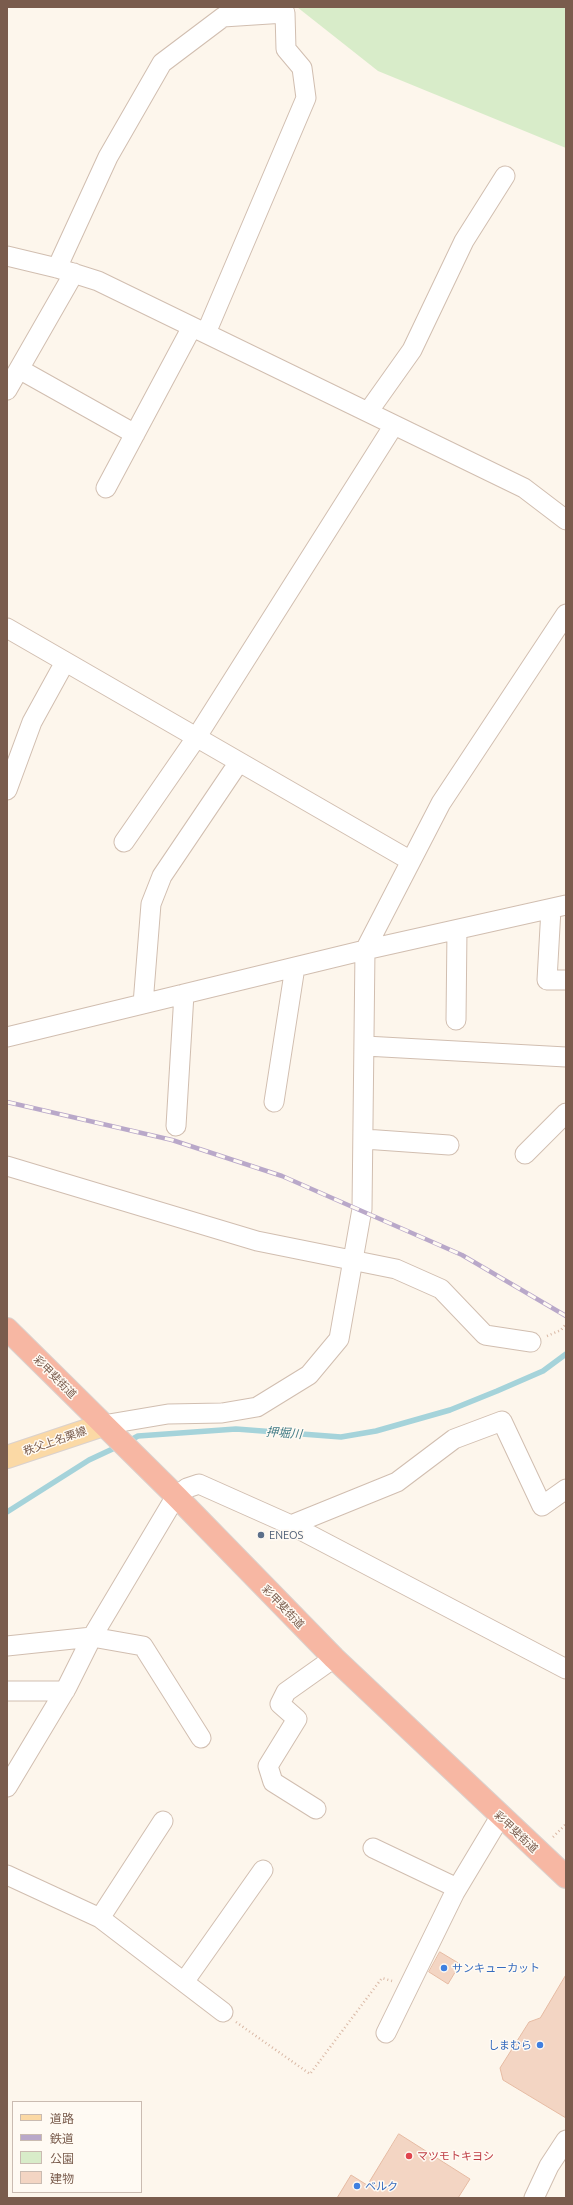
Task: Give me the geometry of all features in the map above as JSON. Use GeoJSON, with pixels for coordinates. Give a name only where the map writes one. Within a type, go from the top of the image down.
{"type":"FeatureCollection","features":[{"type":"Feature","properties":{"kind":"highway","name":"彩甲斐街道"},"geometry":{"type":"LineString","coordinates":[[7,1329],[155,1477],[176,1496],[334,1658],[500,1817],[566,1877]]}},
{"type":"Feature","properties":{"kind":"main road","name":"秩父上名栗線"},"geometry":{"type":"LineString","coordinates":[[7,1457],[110,1432]]}},
{"type":"Feature","properties":{"kind":"street"},"geometry":{"type":"LineString","coordinates":[[7,390],[19,369],[66,270],[108,157],[162,63],[223,17],[285,13],[286,49],[302,68],[306,98],[199,330],[134,434],[106,488]]}},
{"type":"Feature","properties":{"kind":"street"},"geometry":{"type":"LineString","coordinates":[[368,412],[412,350],[464,241],[505,176]]}},
{"type":"Feature","properties":{"kind":"street"},"geometry":{"type":"LineString","coordinates":[[7,256],[66,270],[98,281],[524,488],[566,520]]}},
{"type":"Feature","properties":{"kind":"street"},"geometry":{"type":"LineString","coordinates":[[19,369],[134,434]]}},
{"type":"Feature","properties":{"kind":"street"},"geometry":{"type":"LineString","coordinates":[[124,842],[196,738],[394,425]]}},
{"type":"Feature","properties":{"kind":"street"},"geometry":{"type":"LineString","coordinates":[[110,1432],[168,1414],[222,1413],[257,1407],[309,1375],[339,1339],[351,1262],[362,1209],[365,950],[441,803],[566,614]]}},
{"type":"Feature","properties":{"kind":"street"},"geometry":{"type":"LineString","coordinates":[[7,628],[411,861]]}},
{"type":"Feature","properties":{"kind":"street"},"geometry":{"type":"LineString","coordinates":[[7,790],[32,722],[65,662]]}},
{"type":"Feature","properties":{"kind":"street"},"geometry":{"type":"LineString","coordinates":[[143,1004],[151,904],[162,876],[239,762]]}},
{"type":"Feature","properties":{"kind":"street"},"geometry":{"type":"LineString","coordinates":[[7,1037],[365,950],[558,907],[547,980],[566,980]]}},
{"type":"Feature","properties":{"kind":"street"},"geometry":{"type":"LineString","coordinates":[[456,1020],[457,930]]}},
{"type":"Feature","properties":{"kind":"street"},"geometry":{"type":"LineString","coordinates":[[274,1102],[295,967]]}},
{"type":"Feature","properties":{"kind":"street"},"geometry":{"type":"LineString","coordinates":[[176,1126],[184,994]]}},
{"type":"Feature","properties":{"kind":"street"},"geometry":{"type":"LineString","coordinates":[[365,1046],[566,1057]]}},
{"type":"Feature","properties":{"kind":"street"},"geometry":{"type":"LineString","coordinates":[[525,1154],[566,1113]]}},
{"type":"Feature","properties":{"kind":"street"},"geometry":{"type":"LineString","coordinates":[[364,1139],[449,1145]]}},
{"type":"Feature","properties":{"kind":"street"},"geometry":{"type":"LineString","coordinates":[[7,1166],[257,1241],[351,1262],[396,1270],[441,1289],[485,1335],[530,1342]]}},
{"type":"Feature","properties":{"kind":"street"},"geometry":{"type":"LineString","coordinates":[[290,1525],[396,1482],[454,1439],[502,1421],[542,1506],[566,1489]]}},
{"type":"Feature","properties":{"kind":"street"},"geometry":{"type":"LineString","coordinates":[[7,1787],[65,1691],[92,1637],[176,1496],[187,1488],[199,1484],[290,1525],[566,1670]]}},
{"type":"Feature","properties":{"kind":"street"},"geometry":{"type":"LineString","coordinates":[[7,1646],[92,1637],[143,1646],[201,1738]]}},
{"type":"Feature","properties":{"kind":"street"},"geometry":{"type":"LineString","coordinates":[[316,1808],[273,1782],[268,1766],[296,1719],[280,1704],[286,1692],[334,1658]]}},
{"type":"Feature","properties":{"kind":"street"},"geometry":{"type":"LineString","coordinates":[[7,1691],[65,1691]]}},
{"type":"Feature","properties":{"kind":"street"},"geometry":{"type":"LineString","coordinates":[[386,2033],[457,1888],[500,1817]]}},
{"type":"Feature","properties":{"kind":"street"},"geometry":{"type":"LineString","coordinates":[[100,1918],[163,1821]]}},
{"type":"Feature","properties":{"kind":"street"},"geometry":{"type":"LineString","coordinates":[[373,1848],[457,1888]]}},
{"type":"Feature","properties":{"kind":"street"},"geometry":{"type":"LineString","coordinates":[[184,1982],[263,1870]]}},
{"type":"Feature","properties":{"kind":"street"},"geometry":{"type":"LineString","coordinates":[[7,1875],[100,1918],[223,2012]]}},
{"type":"Feature","properties":{"kind":"street"},"geometry":{"type":"LineString","coordinates":[[534,2198],[548,2166],[566,2140]]}},
{"type":"Feature","properties":{"kind":"path"},"geometry":{"type":"LineString","coordinates":[[223,2012],[310,2074],[382,1978],[410,1986]]}},
{"type":"Feature","properties":{"kind":"green space"},"geometry":{"type":"Polygon","coordinates":[[[297,7],[566,7],[566,148],[378,71],[297,7]]]}},
{"type":"Feature","properties":{"kind":"building","name":"サンキューカット"},"geometry":{"type":"Polygon","coordinates":[[[440,1952],[460,1964],[448,1984],[429,1972],[440,1952]]]}},
{"type":"Feature","properties":{"kind":"building","name":"しまむら"},"geometry":{"type":"Polygon","coordinates":[[[566,1975],[566,2118],[503,2080],[500,2068],[529,2022],[540,2018],[566,1975]]]}},
{"type":"Feature","properties":{"kind":"building","name":"マツモトキヨシ"},"geometry":{"type":"Polygon","coordinates":[[[399,2134],[470,2179],[458,2198],[337,2198],[351,2175],[367,2185],[399,2134]]]}},
{"type":"Feature","properties":{"kind":"waterway","name":"押堀川"},"geometry":{"type":"LineString","coordinates":[[127,1442],[138,1436],[236,1429],[341,1437],[376,1431],[450,1410],[497,1391],[543,1371],[566,1354]]}},
{"type":"Feature","properties":{"kind":"waterway","name":"押堀川"},"geometry":{"type":"LineString","coordinates":[[7,1512],[89,1460],[119,1446]]}},
{"type":"Feature","properties":{"kind":"railway"},"geometry":{"type":"LineString","coordinates":[[7,1102],[172,1140],[282,1176],[462,1255],[566,1316]]}},
{"type":"Feature","properties":{"kind":"place","name":"ENEOS"},"geometry":{"type":"Point","coordinates":[261,1535]}},
{"type":"Feature","properties":{"kind":"place","name":"サンキューカット"},"geometry":{"type":"Point","coordinates":[444,1968]}},
{"type":"Feature","properties":{"kind":"place","name":"しまむら"},"geometry":{"type":"Point","coordinates":[540,2045]}},
{"type":"Feature","properties":{"kind":"place","name":"マツモトキヨシ"},"geometry":{"type":"Point","coordinates":[409,2156]}},
{"type":"Feature","properties":{"kind":"place","name":"ベルク"},"geometry":{"type":"Point","coordinates":[357,2186]}}]}
